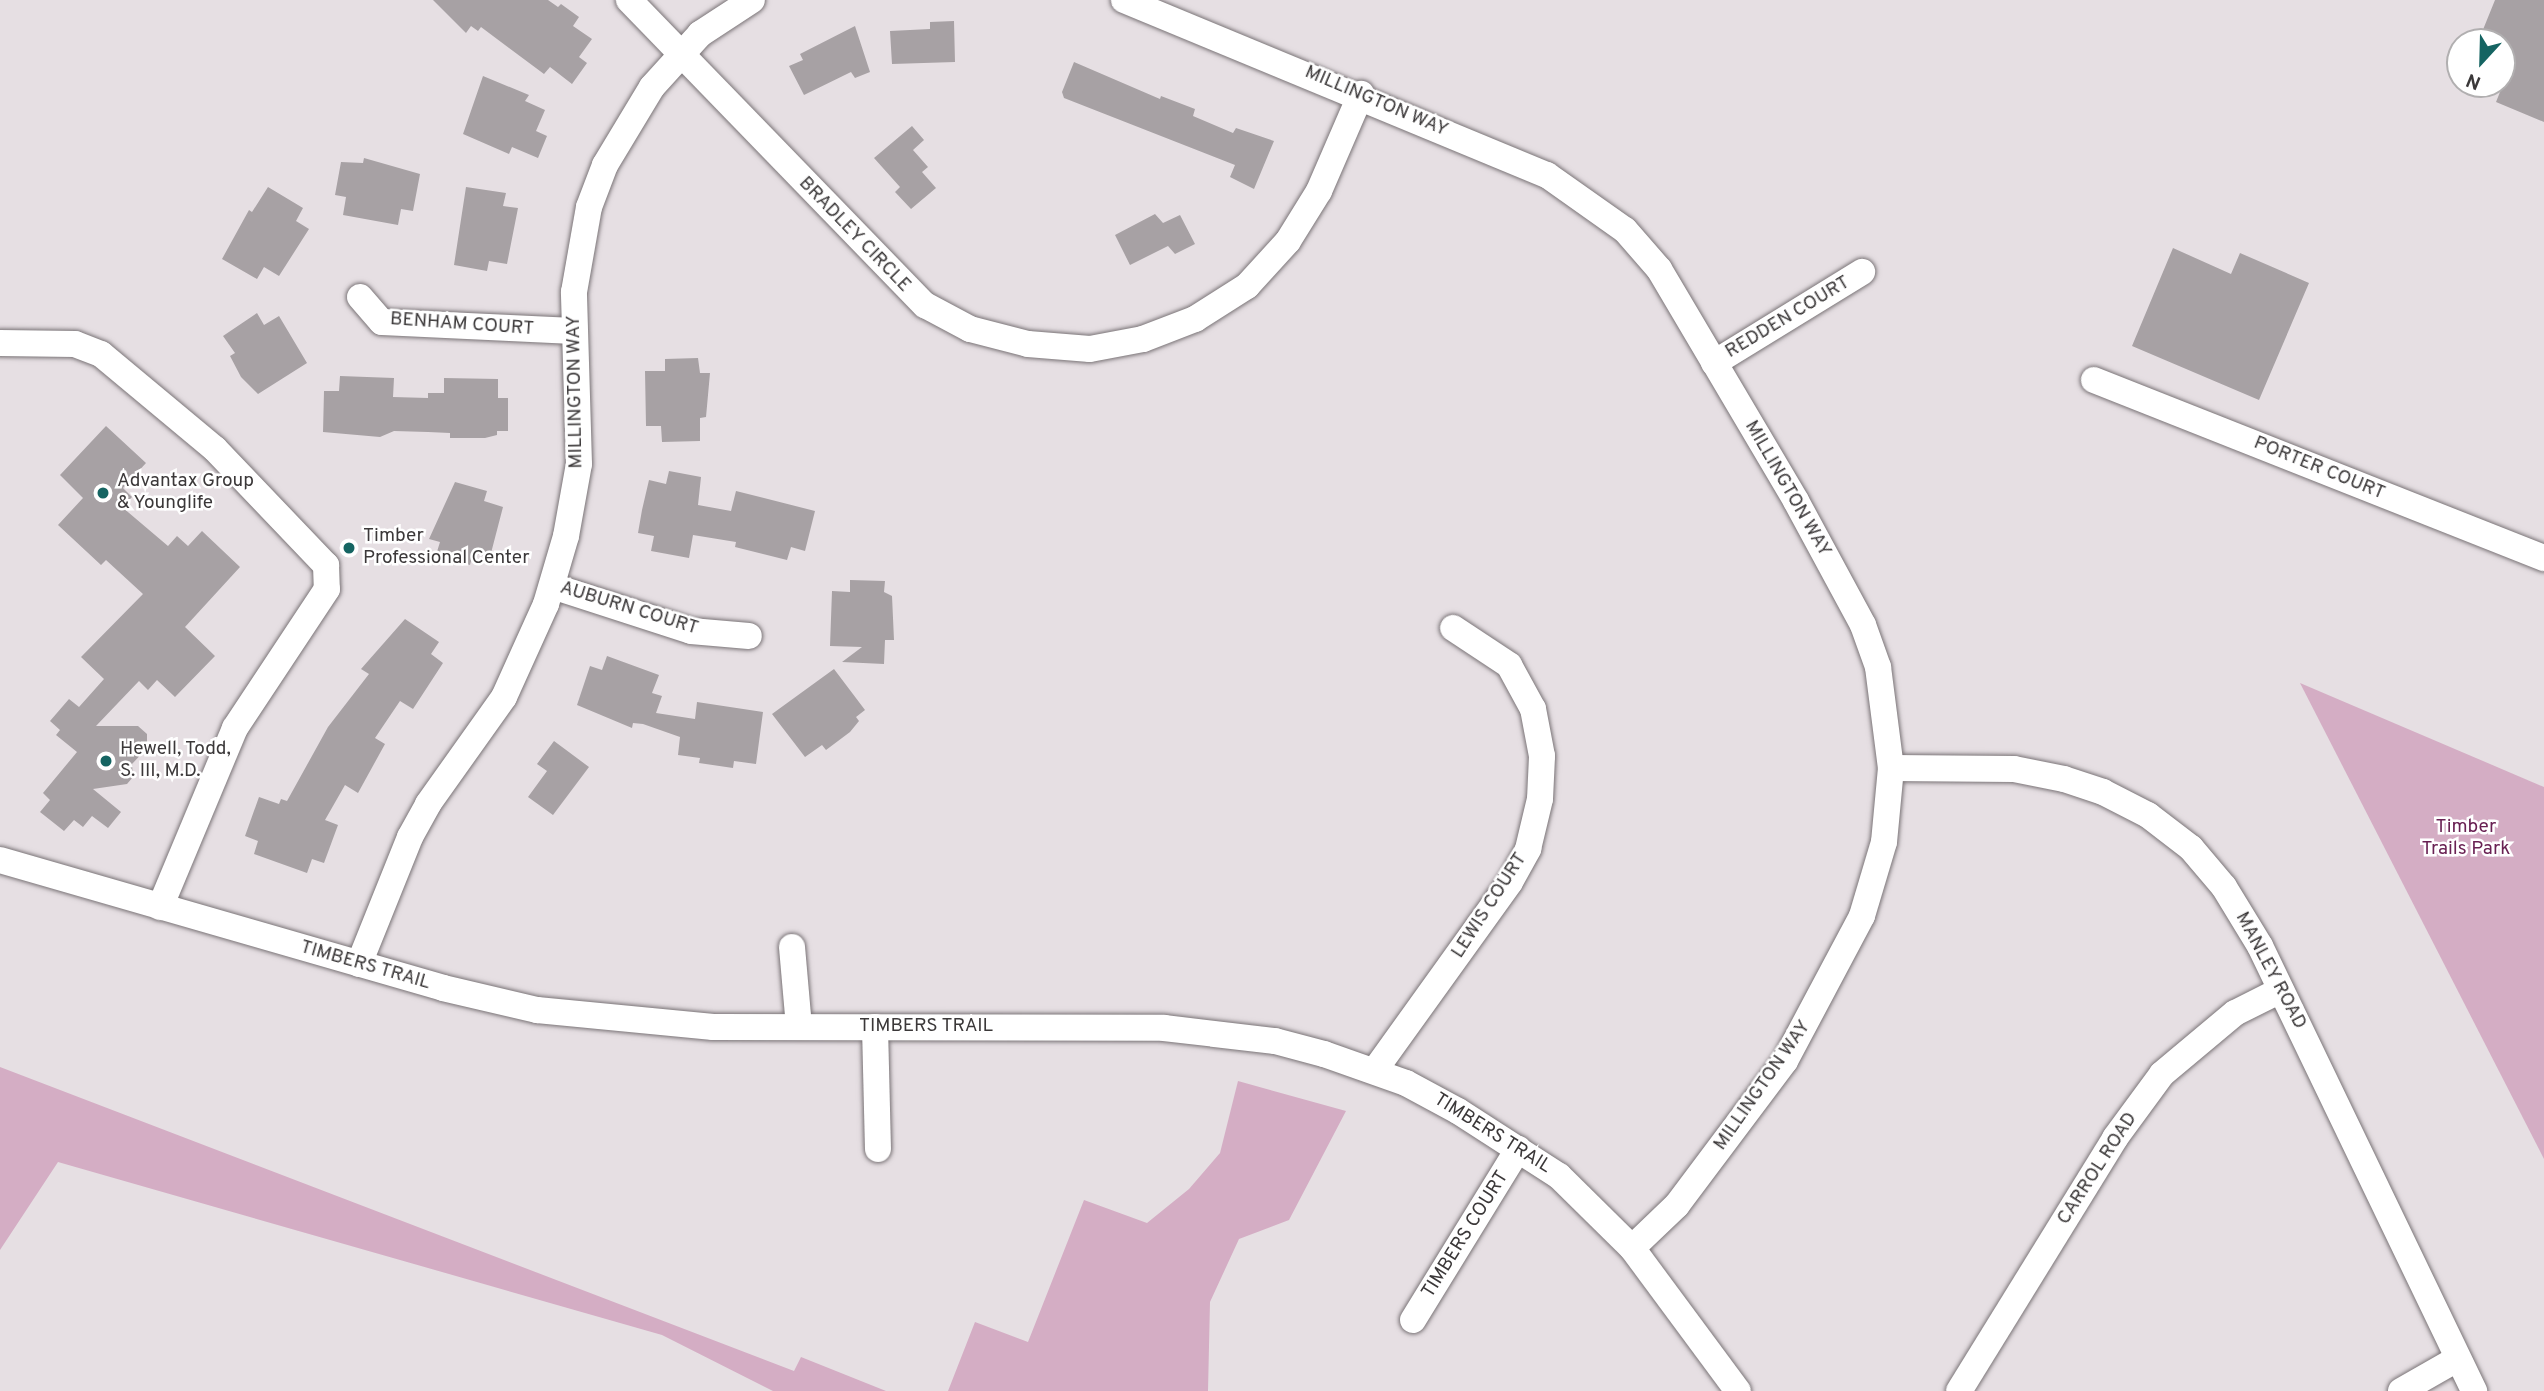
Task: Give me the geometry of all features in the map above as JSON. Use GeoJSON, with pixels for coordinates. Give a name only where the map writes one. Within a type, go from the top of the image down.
{"type":"FeatureCollection","features":[{"type":"Feature","properties":{"kind":"street","name":"BRADLEY CIRCLE"},"geometry":{"type":"LineString","coordinates":[[629,0],[925,305],[970,329],[1028,344],[1090,349],[1143,339],[1195,319],[1247,286],[1289,241],[1319,191],[1361,94]]}},
{"type":"Feature","properties":{"kind":"street","name":"MILLINGTON WAY"},"geometry":{"type":"LineString","coordinates":[[359,964],[410,837],[428,804],[504,697],[552,586],[579,464],[574,331],[579,248],[605,165],[652,87],[700,34],[752,0]]}},
{"type":"Feature","properties":{"kind":"street","name":"MILLINGTON WAY"},"geometry":{"type":"LineString","coordinates":[[1124,0],[1361,94],[1547,175],[1625,230],[1659,269],[1863,625],[1878,667],[1891,768],[1889,806],[1875,880],[1818,1005],[1785,1061],[1677,1205],[1632,1248]]}},
{"type":"Feature","properties":{"kind":"street","name":"REDDEN COURT"},"geometry":{"type":"LineString","coordinates":[[1714,363],[1862,272]]}},
{"type":"Feature","properties":{"kind":"street","name":"BENHAM COURT"},"geometry":{"type":"LineString","coordinates":[[360,297],[382,322],[574,331]]}},
{"type":"Feature","properties":{"kind":"street"},"geometry":{"type":"LineString","coordinates":[[0,343],[75,344],[101,354],[215,449],[326,565],[327,589],[235,727],[160,907]]}},
{"type":"Feature","properties":{"kind":"street","name":"PORTER COURT"},"geometry":{"type":"LineString","coordinates":[[2094,380],[2544,558]]}},
{"type":"Feature","properties":{"kind":"street","name":"AUBURN COURT"},"geometry":{"type":"LineString","coordinates":[[552,586],[691,631],[749,636]]}},
{"type":"Feature","properties":{"kind":"street","name":"LEWIS COURT"},"geometry":{"type":"LineString","coordinates":[[1374,1070],[1510,882],[1528,849],[1540,799],[1542,756],[1533,709],[1509,665],[1453,628]]}},
{"type":"Feature","properties":{"kind":"street","name":"MANLEY ROAD"},"geometry":{"type":"LineString","coordinates":[[1891,768],[2014,769],[2103,792],[2148,815],[2191,848],[2224,887],[2281,990],[2456,1359],[2474,1391]]}},
{"type":"Feature","properties":{"kind":"street","name":"TIMBERS TRAIL"},"geometry":{"type":"LineString","coordinates":[[0,860],[359,964],[537,1010],[635,1023],[1206,1031],[1275,1041],[1374,1070],[1458,1111],[1559,1176],[1632,1248],[1738,1391]]}},
{"type":"Feature","properties":{"kind":"street"},"geometry":{"type":"LineString","coordinates":[[792,947],[800,1027]]}},
{"type":"Feature","properties":{"kind":"street","name":"CARROL ROAD"},"geometry":{"type":"LineString","coordinates":[[1958,1391],[2115,1138],[2162,1073],[2235,1013],[2281,990]]}},
{"type":"Feature","properties":{"kind":"street"},"geometry":{"type":"LineString","coordinates":[[875,1027],[878,1149]]}},
{"type":"Feature","properties":{"kind":"street","name":"TIMBERS COURT"},"geometry":{"type":"LineString","coordinates":[[1413,1320],[1518,1149]]}},
{"type":"Feature","properties":{"kind":"street"},"geometry":{"type":"LineString","coordinates":[[2401,1391],[2456,1359]]}},
{"type":"Feature","properties":{"kind":"green space","name":"Timber Trails Park"},"geometry":{"type":"Polygon","coordinates":[[[2300,683],[2544,787],[2544,1159],[2300,683]]]}},
{"type":"Feature","properties":{"kind":"green space"},"geometry":{"type":"Polygon","coordinates":[[[0,1067],[794,1371],[801,1357],[886,1391],[773,1391],[662,1335],[58,1162],[0,1250],[0,1067]]]}},
{"type":"Feature","properties":{"kind":"green space"},"geometry":{"type":"Polygon","coordinates":[[[1238,1081],[1346,1111],[1289,1220],[1239,1239],[1210,1302],[1208,1391],[948,1391],[975,1322],[1028,1342],[1084,1200],[1147,1223],[1189,1189],[1220,1153],[1238,1081]]]}},
{"type":"Feature","properties":{"kind":"building"},"geometry":{"type":"Polygon","coordinates":[[[433,0],[548,0],[558,7],[561,4],[579,17],[573,26],[592,39],[579,57],[587,63],[572,84],[550,67],[544,74],[481,27],[478,31],[471,26],[466,33],[433,0]]]}},
{"type":"Feature","properties":{"kind":"building"},"geometry":{"type":"Polygon","coordinates":[[[2495,0],[2544,0],[2544,122],[2496,102],[2498,98],[2516,98],[2516,28],[2484,28],[2495,0]]]}},
{"type":"Feature","properties":{"kind":"building"},"geometry":{"type":"Polygon","coordinates":[[[954,21],[955,62],[892,64],[890,31],[930,29],[930,22],[954,21]]]}},
{"type":"Feature","properties":{"kind":"building"},"geometry":{"type":"Polygon","coordinates":[[[855,26],[870,72],[855,78],[851,72],[804,95],[789,66],[803,60],[800,54],[855,26]]]}},
{"type":"Feature","properties":{"kind":"building"},"geometry":{"type":"Polygon","coordinates":[[[1074,62],[1160,99],[1161,96],[1195,109],[1193,116],[1233,133],[1236,128],[1274,141],[1254,189],[1230,177],[1235,165],[1064,98],[1062,92],[1074,62]]]}},
{"type":"Feature","properties":{"kind":"building"},"geometry":{"type":"Polygon","coordinates":[[[483,76],[529,95],[525,101],[545,110],[536,131],[547,136],[538,158],[512,147],[509,154],[463,134],[483,76]]]}},
{"type":"Feature","properties":{"kind":"building"},"geometry":{"type":"Polygon","coordinates":[[[912,126],[924,140],[913,150],[928,167],[922,172],[936,188],[911,209],[895,192],[900,187],[874,158],[912,126]]]}},
{"type":"Feature","properties":{"kind":"building"},"geometry":{"type":"Polygon","coordinates":[[[364,158],[420,174],[413,211],[401,209],[398,225],[343,215],[346,197],[335,195],[341,162],[363,163],[364,158]]]}},
{"type":"Feature","properties":{"kind":"building"},"geometry":{"type":"Polygon","coordinates":[[[268,187],[303,208],[296,221],[309,229],[279,276],[264,267],[257,279],[222,259],[249,210],[252,212],[268,187]]]}},
{"type":"Feature","properties":{"kind":"building"},"geometry":{"type":"Polygon","coordinates":[[[466,187],[506,193],[503,206],[518,208],[507,264],[489,261],[487,271],[454,265],[466,187]]]}},
{"type":"Feature","properties":{"kind":"building"},"geometry":{"type":"Polygon","coordinates":[[[1155,214],[1163,223],[1180,215],[1195,244],[1175,254],[1168,246],[1130,265],[1115,235],[1155,214]]]}},
{"type":"Feature","properties":{"kind":"building"},"geometry":{"type":"Polygon","coordinates":[[[2173,248],[2231,274],[2240,253],[2309,283],[2259,400],[2132,346],[2173,248]]]}},
{"type":"Feature","properties":{"kind":"building"},"geometry":{"type":"Polygon","coordinates":[[[257,313],[264,325],[279,316],[307,363],[258,394],[241,377],[230,356],[235,353],[223,336],[257,313]]]}},
{"type":"Feature","properties":{"kind":"building"},"geometry":{"type":"Polygon","coordinates":[[[698,358],[700,373],[710,373],[706,417],[700,418],[700,441],[662,442],[661,426],[646,426],[645,371],[665,371],[665,359],[698,358]]]}},
{"type":"Feature","properties":{"kind":"building"},"geometry":{"type":"Polygon","coordinates":[[[340,376],[394,378],[393,397],[428,398],[428,393],[444,393],[444,378],[498,379],[498,398],[508,398],[508,431],[497,431],[497,435],[485,438],[450,438],[450,433],[428,432],[394,431],[380,437],[323,432],[324,391],[339,391],[340,376]]]}},
{"type":"Feature","properties":{"kind":"building"},"geometry":{"type":"Polygon","coordinates":[[[106,426],[146,463],[123,488],[132,497],[122,507],[168,546],[177,536],[188,546],[202,531],[240,567],[185,627],[215,656],[175,697],[157,680],[148,690],[139,681],[96,726],[138,726],[147,734],[147,748],[132,764],[133,777],[127,784],[93,789],[121,812],[108,828],[92,816],[83,827],[74,820],[64,831],[40,812],[50,800],[43,793],[77,752],[56,735],[60,730],[50,721],[69,699],[79,707],[104,679],[81,657],[143,594],[106,560],[101,565],[58,525],[83,498],[60,475],[106,426]]]}},
{"type":"Feature","properties":{"kind":"building"},"geometry":{"type":"Polygon","coordinates":[[[669,471],[701,477],[698,505],[731,511],[736,491],[815,511],[805,551],[791,547],[787,560],[735,547],[736,542],[693,535],[689,558],[651,551],[654,536],[638,533],[642,510],[649,480],[666,484],[669,471]]]}},
{"type":"Feature","properties":{"kind":"building"},"geometry":{"type":"Polygon","coordinates":[[[455,482],[487,491],[484,501],[503,507],[490,557],[473,553],[470,565],[436,555],[440,542],[429,539],[455,482]]]}},
{"type":"Feature","properties":{"kind":"building"},"geometry":{"type":"Polygon","coordinates":[[[850,580],[885,581],[884,592],[892,596],[894,640],[885,640],[884,664],[842,662],[862,647],[830,646],[832,591],[850,592],[850,580]]]}},
{"type":"Feature","properties":{"kind":"building"},"geometry":{"type":"Polygon","coordinates":[[[405,619],[439,642],[431,654],[443,663],[413,709],[400,701],[375,738],[385,744],[358,793],[345,785],[325,820],[338,825],[324,863],[312,859],[307,873],[254,854],[258,841],[245,836],[259,797],[279,804],[281,799],[287,801],[328,727],[369,674],[361,669],[405,619]]]}},
{"type":"Feature","properties":{"kind":"building"},"geometry":{"type":"Polygon","coordinates":[[[607,656],[659,675],[652,693],[662,696],[656,713],[695,719],[697,702],[763,712],[756,764],[734,761],[733,768],[699,763],[700,758],[678,755],[680,737],[643,724],[633,723],[632,728],[577,705],[590,666],[602,670],[607,656]]]}},
{"type":"Feature","properties":{"kind":"building"},"geometry":{"type":"Polygon","coordinates":[[[834,669],[865,710],[856,717],[859,721],[850,732],[826,750],[822,745],[805,757],[772,714],[834,669]]]}},
{"type":"Feature","properties":{"kind":"building"},"geometry":{"type":"Polygon","coordinates":[[[554,741],[589,767],[553,815],[528,797],[547,771],[537,764],[554,741]]]}},
{"type":"Feature","properties":{"kind":"place","name":"Advantax Group & Younglife"},"geometry":{"type":"Point","coordinates":[103,493]}},
{"type":"Feature","properties":{"kind":"place","name":"Timber Professional Center"},"geometry":{"type":"Point","coordinates":[349,548]}},
{"type":"Feature","properties":{"kind":"place","name":"Hewell, Todd, S. III, M.D."},"geometry":{"type":"Point","coordinates":[106,761]}}]}
